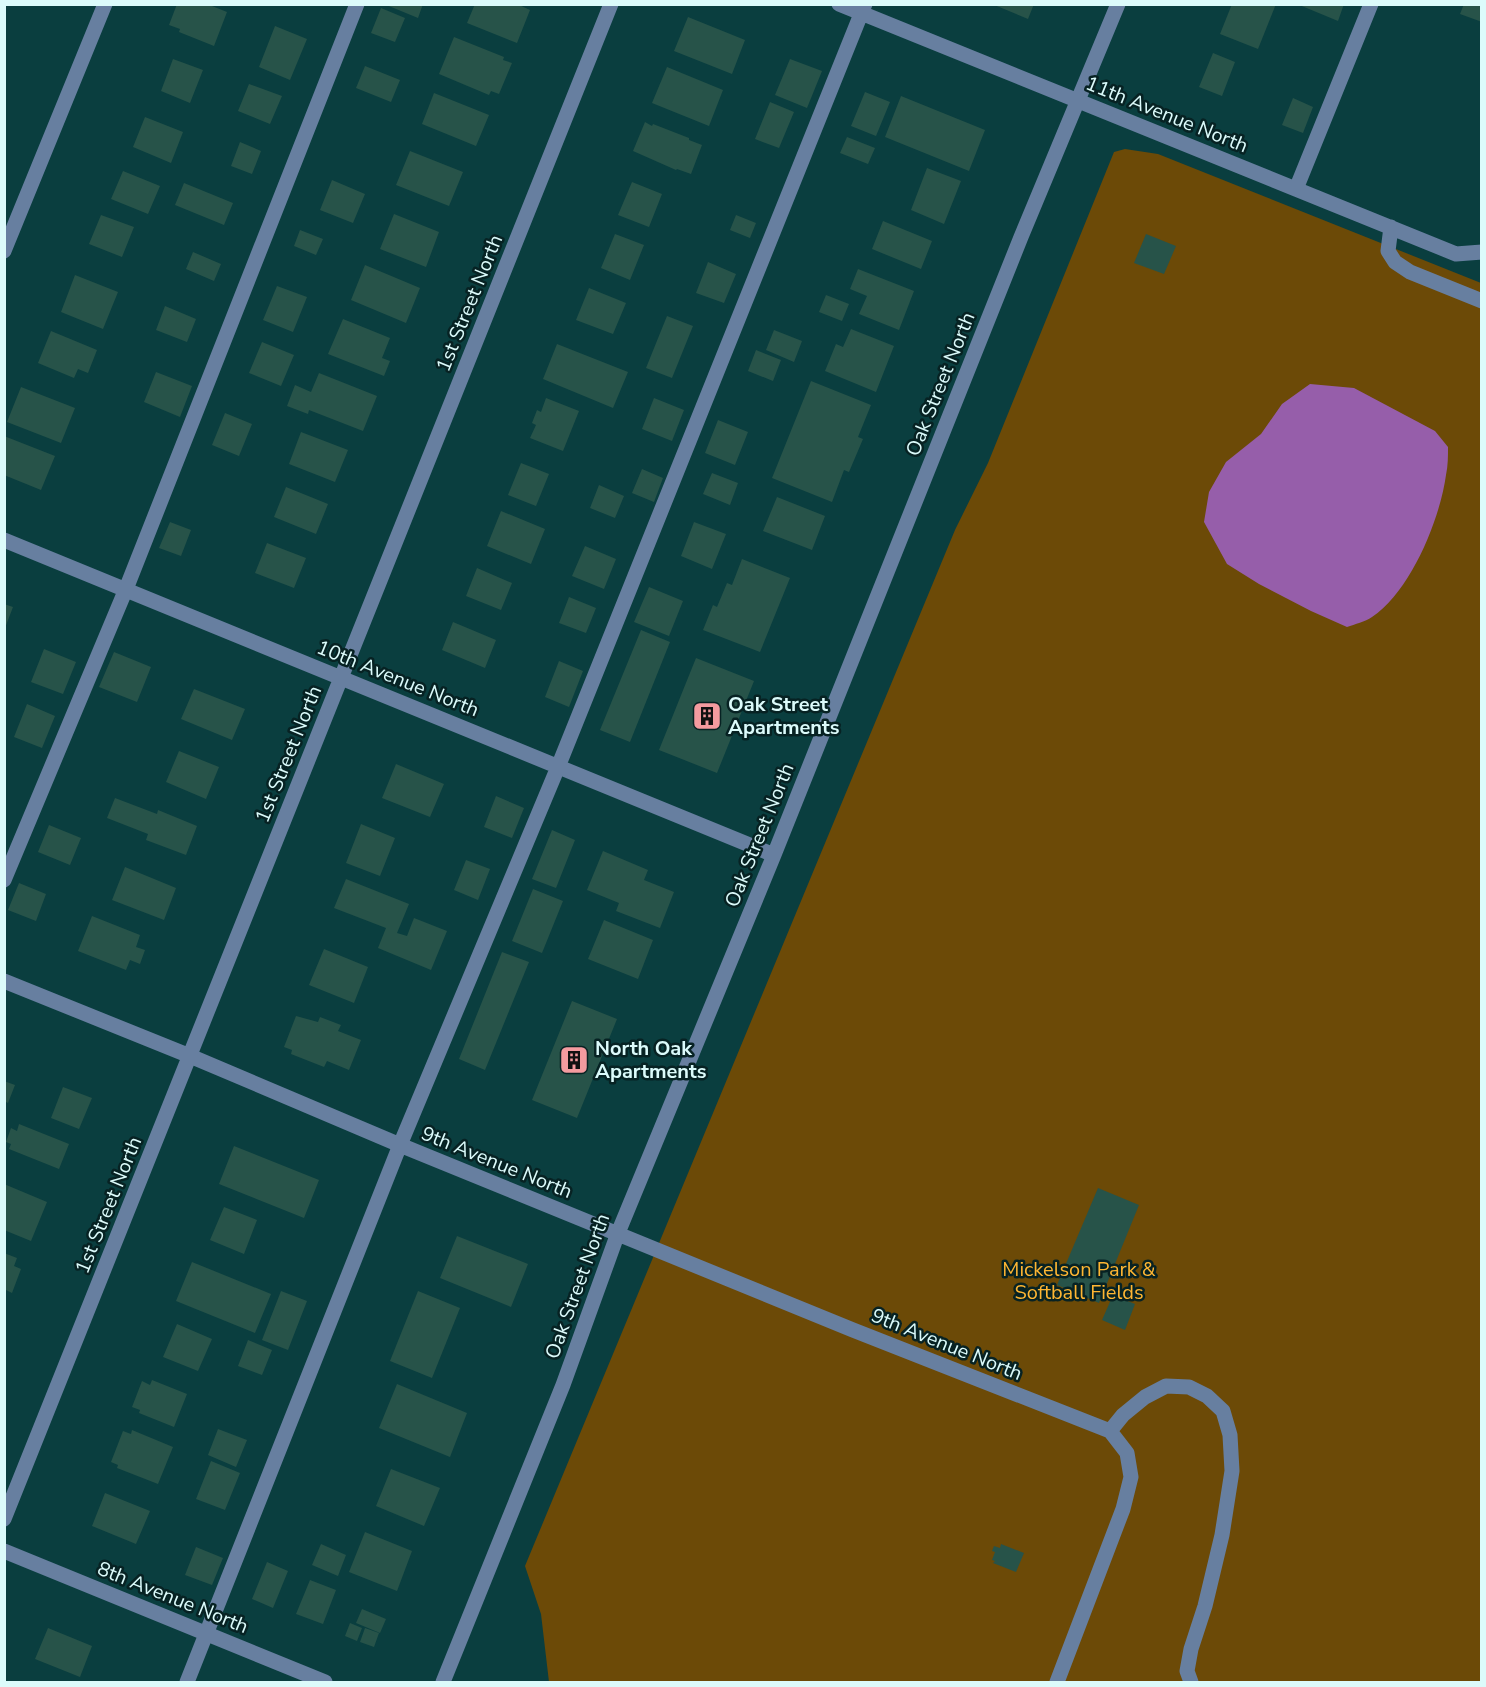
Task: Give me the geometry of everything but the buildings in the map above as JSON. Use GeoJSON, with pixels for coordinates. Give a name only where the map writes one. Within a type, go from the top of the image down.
{"type":"FeatureCollection","features":[{"type":"Feature","properties":{"kind":"street"},"geometry":{"type":"LineString","coordinates":[[4,250],[105,4]]}},
{"type":"Feature","properties":{"kind":"street"},"geometry":{"type":"LineString","coordinates":[[4,880],[126,589],[357,4]]}},
{"type":"Feature","properties":{"kind":"street","name":"1st Street North"},"geometry":{"type":"LineString","coordinates":[[4,1518],[611,4]]}},
{"type":"Feature","properties":{"kind":"street","name":"11th Avenue North"},"geometry":{"type":"LineString","coordinates":[[839,4],[863,9],[1078,100],[1456,254],[1482,252]]}},
{"type":"Feature","properties":{"kind":"street","name":"Oak Street North"},"geometry":{"type":"LineString","coordinates":[[443,1683],[563,1385],[618,1233],[774,855],[1118,4]]}},
{"type":"Feature","properties":{"kind":"street"},"geometry":{"type":"LineString","coordinates":[[1296,189],[1371,4]]}},
{"type":"Feature","properties":{"kind":"street"},"geometry":{"type":"LineString","coordinates":[[187,1683],[400,1145],[558,767],[863,9]]}},
{"type":"Feature","properties":{"kind":"street"},"geometry":{"type":"LineString","coordinates":[[1391,227],[1388,251],[1395,262],[1410,272],[1482,301]]}},
{"type":"Feature","properties":{"kind":"street","name":"10th Avenue North"},"geometry":{"type":"LineString","coordinates":[[4,540],[774,855]]}},
{"type":"Feature","properties":{"kind":"street","name":"9th Avenue North"},"geometry":{"type":"LineString","coordinates":[[4,981],[853,1330],[1110,1431]]}},
{"type":"Feature","properties":{"kind":"street"},"geometry":{"type":"LineString","coordinates":[[1057,1683],[1123,1509],[1131,1477],[1127,1453],[1110,1431],[1123,1415],[1146,1397],[1166,1386],[1189,1386],[1207,1396],[1223,1411],[1230,1435],[1232,1471],[1222,1535],[1205,1606],[1191,1649],[1187,1671],[1191,1683]]}},
{"type":"Feature","properties":{"kind":"street","name":"8th Avenue North"},"geometry":{"type":"LineString","coordinates":[[4,1551],[325,1683]]}},
{"type":"Feature","properties":{"kind":"green space","name":"Mickelson Park & Softball Fields"},"geometry":{"type":"Polygon","coordinates":[[[1125,149],[1158,154],[1481,283],[1481,1682],[549,1682],[541,1614],[525,1566],[955,530],[988,463],[1114,152],[1125,149]]]}},
{"type":"Feature","properties":{"kind":"shaded area"},"geometry":{"type":"Polygon","coordinates":[[[1310,384],[1354,388],[1435,431],[1448,447],[1443,493],[1430,532],[1411,572],[1386,605],[1369,619],[1347,627],[1259,584],[1227,564],[1204,522],[1209,492],[1226,462],[1261,434],[1282,404],[1310,384]]]}},
{"type":"Feature","properties":{"kind":"place","name":"Oak Street Apartments"},"geometry":{"type":"Point","coordinates":[707,716]}},
{"type":"Feature","properties":{"kind":"place","name":"North Oak Apartments"},"geometry":{"type":"Point","coordinates":[574,1060]}}]}
